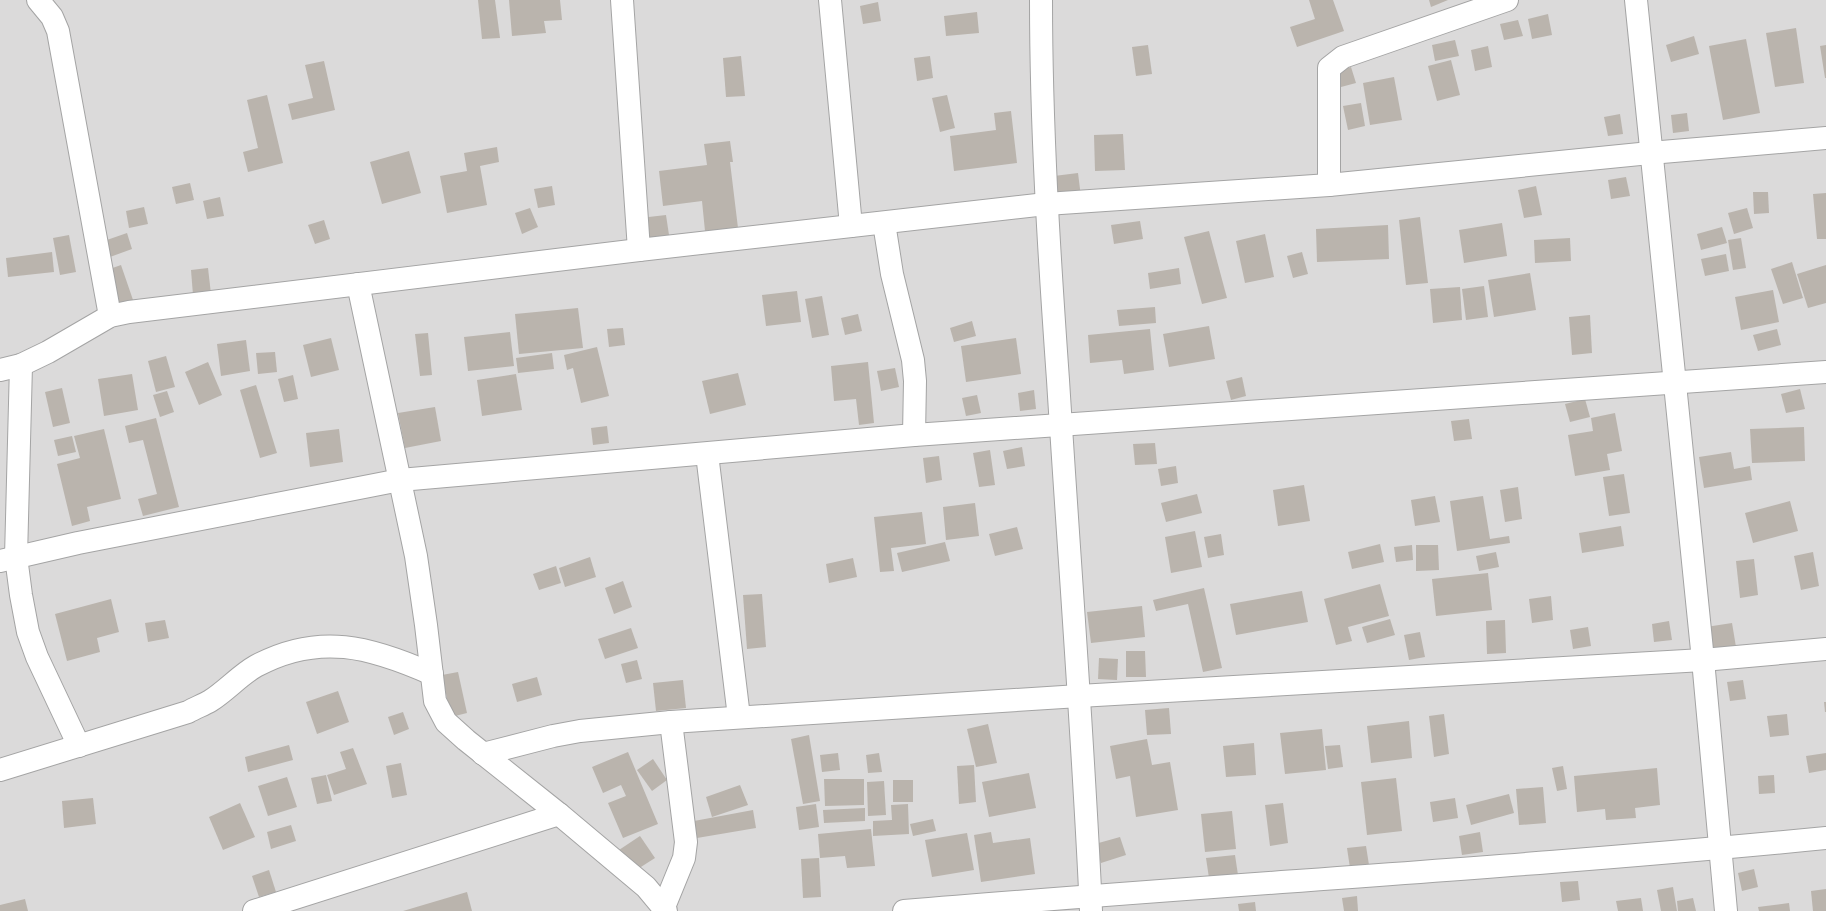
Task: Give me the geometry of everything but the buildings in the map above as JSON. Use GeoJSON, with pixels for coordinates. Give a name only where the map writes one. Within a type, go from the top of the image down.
{"type":"FeatureCollection","features":[{"type":"Feature","properties":{"kind":"street"},"geometry":{"type":"LineString","coordinates":[[38,0],[52,17],[58,31],[110,316]]}},
{"type":"Feature","properties":{"kind":"street"},"geometry":{"type":"LineString","coordinates":[[622,0],[640,250]]}},
{"type":"Feature","properties":{"kind":"street"},"geometry":{"type":"LineString","coordinates":[[830,0],[850,226]]}},
{"type":"Feature","properties":{"kind":"street"},"geometry":{"type":"LineString","coordinates":[[1041,0],[1041,85],[1046,204],[1079,696],[1091,903]]}},
{"type":"Feature","properties":{"kind":"street"},"geometry":{"type":"LineString","coordinates":[[1329,185],[1329,68],[1343,57],[1507,0]]}},
{"type":"Feature","properties":{"kind":"street"},"geometry":{"type":"LineString","coordinates":[[1636,0],[1650,153],[1703,660],[1726,911]]}},
{"type":"Feature","properties":{"kind":"street"},"geometry":{"type":"LineString","coordinates":[[0,370],[21,365],[48,352],[110,316],[129,312],[640,250],[1046,204],[1329,185],[1650,153],[1826,138]]}},
{"type":"Feature","properties":{"kind":"street"},"geometry":{"type":"LineString","coordinates":[[884,223],[892,274],[913,360],[915,381],[914,435]]}},
{"type":"Feature","properties":{"kind":"street"},"geometry":{"type":"LineString","coordinates":[[358,284],[416,556],[435,701],[446,722],[646,887],[665,909],[684,858],[686,842],[671,722]]}},
{"type":"Feature","properties":{"kind":"street"},"geometry":{"type":"LineString","coordinates":[[21,365],[8,559],[21,595],[28,632],[37,656],[79,746]]}},
{"type":"Feature","properties":{"kind":"street"},"geometry":{"type":"LineString","coordinates":[[8,559],[78,543],[400,480],[914,435],[1826,372]]}},
{"type":"Feature","properties":{"kind":"street"},"geometry":{"type":"LineString","coordinates":[[707,454],[739,717]]}},
{"type":"Feature","properties":{"kind":"street"},"geometry":{"type":"LineString","coordinates":[[0,770],[188,712],[210,701],[255,666],[278,656],[309,647],[341,646],[370,650],[399,659],[432,674]]}},
{"type":"Feature","properties":{"kind":"street"},"geometry":{"type":"LineString","coordinates":[[483,754],[553,736],[580,731],[671,722],[1079,696],[1703,660],[1826,649]]}},
{"type":"Feature","properties":{"kind":"street"},"geometry":{"type":"LineString","coordinates":[[258,910],[559,814]]}},
{"type":"Feature","properties":{"kind":"street"},"geometry":{"type":"LineString","coordinates":[[904,911],[1091,903],[1826,838]]}},
{"type":"Feature","properties":{"kind":"shaded area"},"geometry":{"type":"Polygon","coordinates":[[[0,0],[1826,0],[1826,911],[0,911],[0,0]]]}}]}
